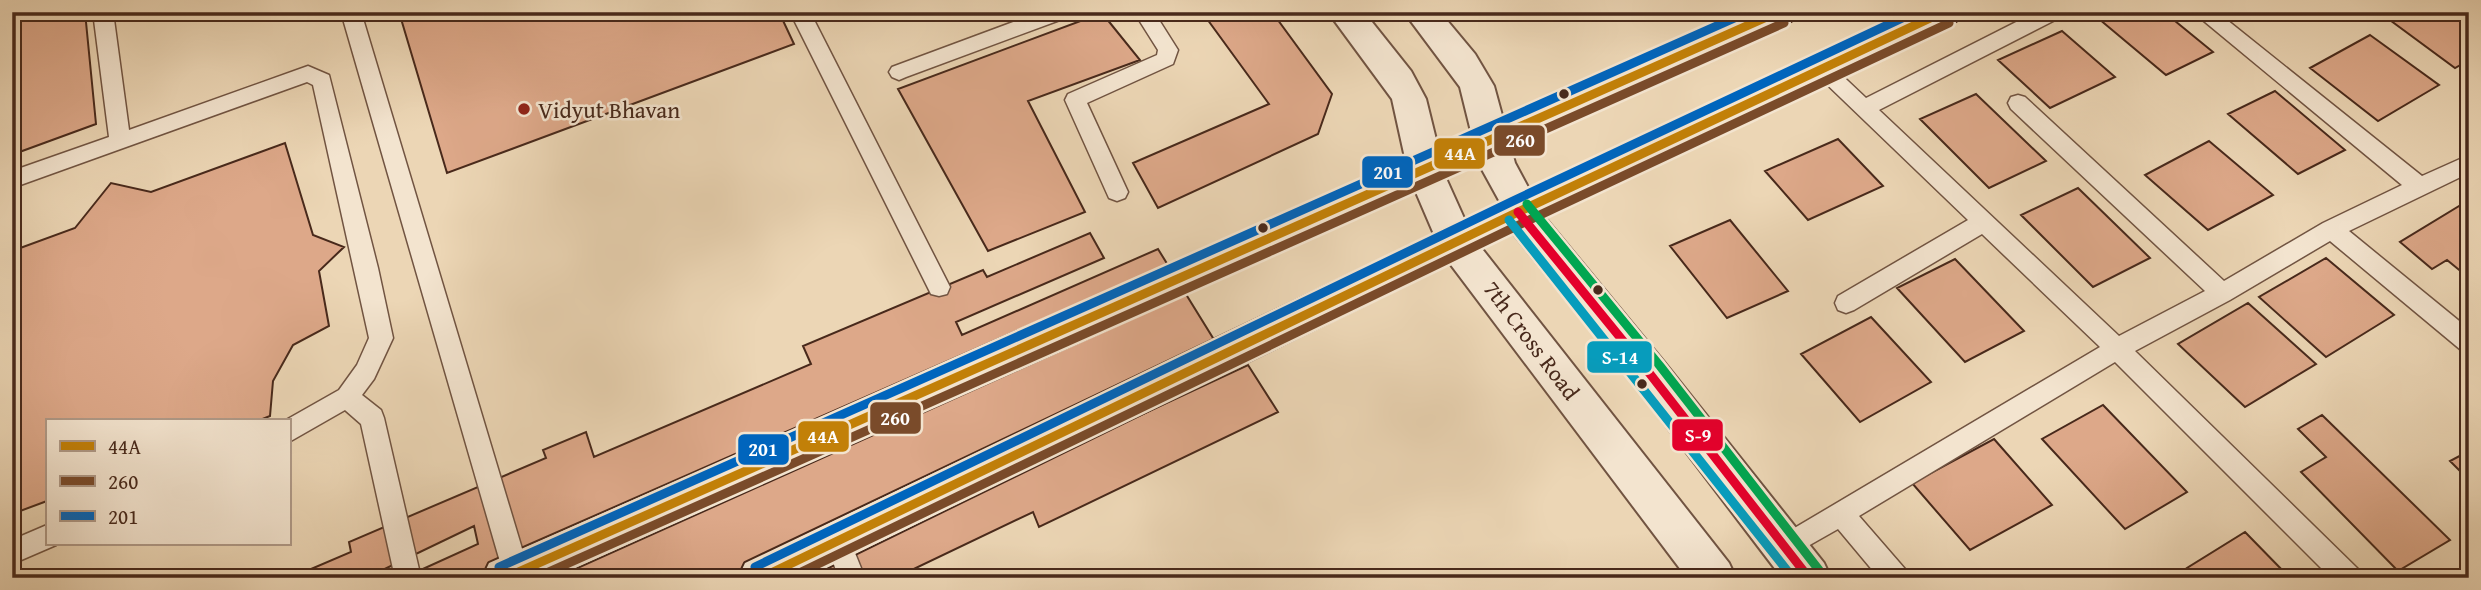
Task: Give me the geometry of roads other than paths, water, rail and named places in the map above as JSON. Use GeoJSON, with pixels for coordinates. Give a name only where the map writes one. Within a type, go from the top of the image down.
{"type":"FeatureCollection","features":[{"type":"Feature","properties":{"kind":"main road","name":"7th Cross Road"},"geometry":{"type":"LineString","coordinates":[[1346,12],[1399,80],[1409,99],[1425,170],[1451,226],[1455,242],[1714,578]]}},
{"type":"Feature","properties":{"kind":"main road"},"geometry":{"type":"LineString","coordinates":[[1421,12],[1463,63],[1477,86],[1497,164],[1519,204],[1518,212],[1642,363],[1809,578]]}},
{"type":"Feature","properties":{"kind":"main road"},"geometry":{"type":"LineString","coordinates":[[510,575],[1779,12]]}},
{"type":"Feature","properties":{"kind":"main road"},"geometry":{"type":"LineString","coordinates":[[760,578],[1455,242],[1944,12]]}},
{"type":"Feature","properties":{"kind":"lane"},"geometry":{"type":"LineString","coordinates":[[103,12],[120,141]]}},
{"type":"Feature","properties":{"kind":"lane"},"geometry":{"type":"LineString","coordinates":[[351,12],[510,575]]}},
{"type":"Feature","properties":{"kind":"lane"},"geometry":{"type":"LineString","coordinates":[[800,12],[939,287]]}},
{"type":"Feature","properties":{"kind":"lane"},"geometry":{"type":"LineString","coordinates":[[899,72],[1061,12]]}},
{"type":"Feature","properties":{"kind":"lane"},"geometry":{"type":"LineString","coordinates":[[1117,192],[1075,100],[1166,60],[1168,50],[1144,12]]}},
{"type":"Feature","properties":{"kind":"lane"},"geometry":{"type":"LineString","coordinates":[[1862,109],[2054,12]]}},
{"type":"Feature","properties":{"kind":"lane"},"geometry":{"type":"LineString","coordinates":[[2203,12],[2420,187]]}},
{"type":"Feature","properties":{"kind":"lane"},"geometry":{"type":"LineString","coordinates":[[1823,69],[1982,223],[2118,349],[2349,578]]}},
{"type":"Feature","properties":{"kind":"lane"},"geometry":{"type":"LineString","coordinates":[[12,180],[308,74],[321,80],[367,268],[381,338],[366,372],[347,397],[290,430]]}},
{"type":"Feature","properties":{"kind":"lane"},"geometry":{"type":"LineString","coordinates":[[2018,103],[2222,293]]}},
{"type":"Feature","properties":{"kind":"lane"},"geometry":{"type":"LineString","coordinates":[[1785,547],[2118,349],[2332,229],[2469,163]]}},
{"type":"Feature","properties":{"kind":"lane"},"geometry":{"type":"LineString","coordinates":[[1846,303],[1982,223]]}},
{"type":"Feature","properties":{"kind":"lane"},"geometry":{"type":"LineString","coordinates":[[2332,229],[2469,343]]}},
{"type":"Feature","properties":{"kind":"lane"},"geometry":{"type":"LineString","coordinates":[[347,397],[372,418],[408,578]]}},
{"type":"Feature","properties":{"kind":"lane"},"geometry":{"type":"LineString","coordinates":[[1842,515],[1896,578]]}},
{"type":"Feature","properties":{"kind":"lane"},"geometry":{"type":"LineString","coordinates":[[12,552],[46,537]]}},
{"type":"Feature","properties":{"kind":"lane"},"geometry":{"type":"LineString","coordinates":[[838,541],[852,578]]}},
{"type":"Feature","properties":{"kind":"place","name":"Vidyut Bhavan"},"geometry":{"type":"Point","coordinates":[524,109]}}]}
